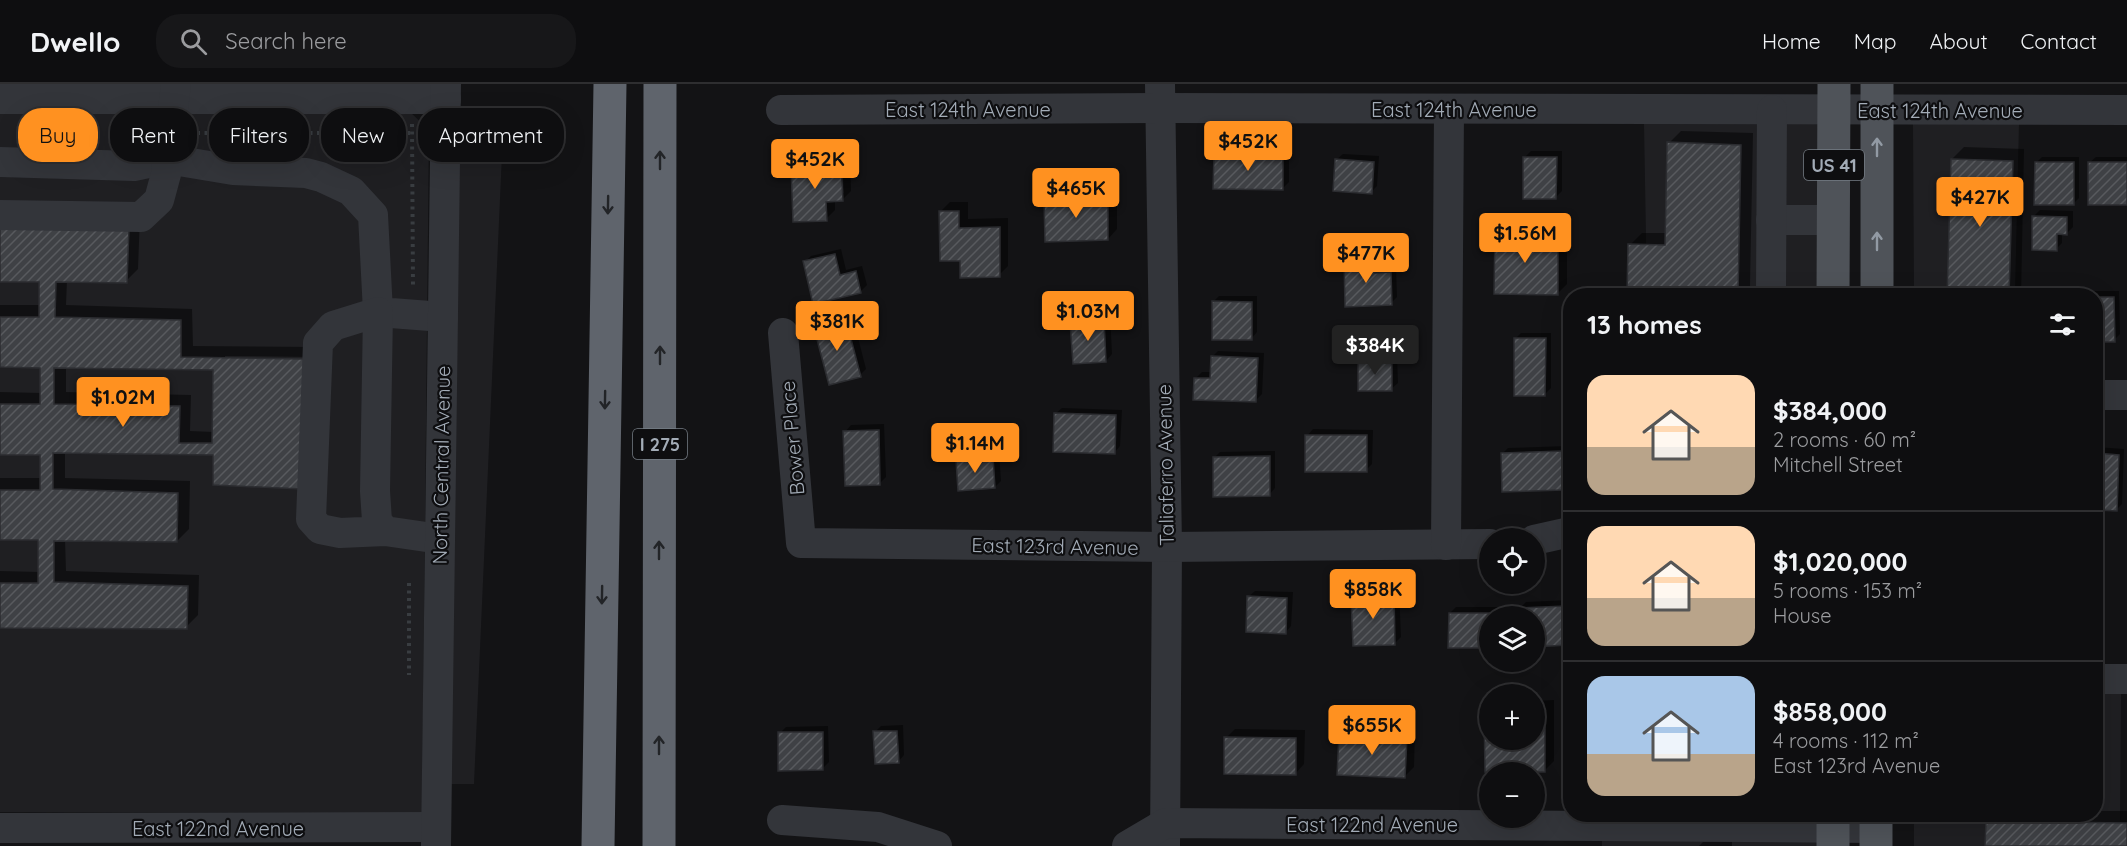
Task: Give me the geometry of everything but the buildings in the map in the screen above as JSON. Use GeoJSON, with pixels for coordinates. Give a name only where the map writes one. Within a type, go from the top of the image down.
{"type":"FeatureCollection","features":[{"type":"Feature","properties":{"kind":"highway","name":"I 275"},"geometry":{"type":"LineString","coordinates":[[598,846],[610,84]]}},
{"type":"Feature","properties":{"kind":"highway","name":"I 275"},"geometry":{"type":"LineString","coordinates":[[659,846],[660,84]]}},
{"type":"Feature","properties":{"kind":"highway"},"geometry":{"type":"LineString","coordinates":[[588,846],[598,779]]}},
{"type":"Feature","properties":{"kind":"highway"},"geometry":{"type":"LineString","coordinates":[[659,803],[666,846]]}},
{"type":"Feature","properties":{"kind":"main road","name":"US 41"},"geometry":{"type":"LineString","coordinates":[[1877,96],[1877,288]]}},
{"type":"Feature","properties":{"kind":"main road","name":"US 41"},"geometry":{"type":"LineString","coordinates":[[1833,288],[1834,97]]}},
{"type":"Feature","properties":{"kind":"street"},"geometry":{"type":"LineString","coordinates":[[173,108],[175,91]]}},
{"type":"Feature","properties":{"kind":"street"},"geometry":{"type":"LineString","coordinates":[[7,94],[175,91],[446,91]]}},
{"type":"Feature","properties":{"kind":"street","name":"North Central Avenue"},"geometry":{"type":"LineString","coordinates":[[436,837],[446,91]]}},
{"type":"Feature","properties":{"kind":"street","name":"East 124th Avenue"},"geometry":{"type":"LineString","coordinates":[[781,110],[1160,96],[1449,110],[1532,97],[1772,110],[1834,97],[1877,96],[1935,97],[2127,110]]}},
{"type":"Feature","properties":{"kind":"street","name":"Taliaferro Avenue"},"geometry":{"type":"LineString","coordinates":[[1160,96],[1167,548],[1165,835]]}},
{"type":"Feature","properties":{"kind":"street"},"geometry":{"type":"LineString","coordinates":[[1446,545],[1449,110]]}},
{"type":"Feature","properties":{"kind":"street"},"geometry":{"type":"LineString","coordinates":[[1771,288],[1772,110]]}},
{"type":"Feature","properties":{"kind":"street"},"geometry":{"type":"LineString","coordinates":[[0,162],[134,166],[153,162]]}},
{"type":"Feature","properties":{"kind":"street"},"geometry":{"type":"LineString","coordinates":[[0,215],[141,217],[159,200],[167,162]]}},
{"type":"Feature","properties":{"kind":"street"},"geometry":{"type":"LineString","coordinates":[[185,162],[233,170],[306,173],[321,177],[351,191],[373,215],[378,312],[375,491],[377,521],[385,531]]}},
{"type":"Feature","properties":{"kind":"street"},"geometry":{"type":"LineString","coordinates":[[1771,220],[1834,220]]}},
{"type":"Feature","properties":{"kind":"street"},"geometry":{"type":"LineString","coordinates":[[440,539],[385,531],[340,532],[320,529],[311,519],[318,343],[333,326],[378,312],[443,317]]}},
{"type":"Feature","properties":{"kind":"street","name":"Bower Place"},"geometry":{"type":"LineString","coordinates":[[783,333],[801,543]]}},
{"type":"Feature","properties":{"kind":"street"},"geometry":{"type":"LineString","coordinates":[[2103,395],[2127,395]]}},
{"type":"Feature","properties":{"kind":"street"},"geometry":{"type":"LineString","coordinates":[[1545,538],[1563,534]]}},
{"type":"Feature","properties":{"kind":"street","name":"East 123rd Avenue"},"geometry":{"type":"LineString","coordinates":[[801,543],[1167,548],[1479,544]]}},
{"type":"Feature","properties":{"kind":"street"},"geometry":{"type":"LineString","coordinates":[[2103,679],[2127,679]]}},
{"type":"Feature","properties":{"kind":"street"},"geometry":{"type":"LineString","coordinates":[[782,820],[878,826],[937,846]]}},
{"type":"Feature","properties":{"kind":"street","name":"East 122nd Avenue"},"geometry":{"type":"LineString","coordinates":[[0,828],[436,837]]}},
{"type":"Feature","properties":{"kind":"street","name":"East 122nd Avenue"},"geometry":{"type":"LineString","coordinates":[[1165,835],[1876,830]]}},
{"type":"Feature","properties":{"kind":"street"},"geometry":{"type":"LineString","coordinates":[[1126,846],[1165,835]]}},
{"type":"Feature","properties":{"kind":"path"},"geometry":{"type":"LineString","coordinates":[[413,117],[411,134],[413,140],[413,296]]}},
{"type":"Feature","properties":{"kind":"path"},"geometry":{"type":"LineString","coordinates":[[197,134],[411,134]]}},
{"type":"Feature","properties":{"kind":"path"},"geometry":{"type":"LineString","coordinates":[[409,583],[409,676]]}},
{"type":"Feature","properties":{"kind":"shaded area"},"geometry":{"type":"Polygon","coordinates":[[[0,110],[18,110],[18,162],[98,162],[98,110],[110,110],[110,162],[197,162],[197,110],[209,110],[209,162],[309,162],[309,110],[321,110],[321,162],[406,162],[406,110],[408,110],[418,120],[418,162],[429,162],[422,813],[0,812],[0,110]]]}},
{"type":"Feature","properties":{"kind":"shaded area"},"geometry":{"type":"Polygon","coordinates":[[[1913,123],[2019,123],[2015,288],[1914,288],[1913,123]]]}},
{"type":"Feature","properties":{"kind":"shaded area"},"geometry":{"type":"Polygon","coordinates":[[[1644,124],[1821,124],[1821,288],[1647,288],[1644,124]]]}},
{"type":"Feature","properties":{"kind":"shaded area"},"geometry":{"type":"Polygon","coordinates":[[[457,162],[502,162],[474,784],[449,784],[457,162]]]}},
{"type":"Feature","properties":{"kind":"shaded area"},"geometry":{"type":"Polygon","coordinates":[[[2103,693],[2121,693],[2120,821],[2127,846],[1914,846],[1914,822],[2103,822],[2103,693]]]}},
{"type":"Feature","properties":{"kind":"shaded area"},"geometry":{"type":"Polygon","coordinates":[[[1602,839],[1821,841],[1821,846],[1602,846],[1602,839]]]}}]}
